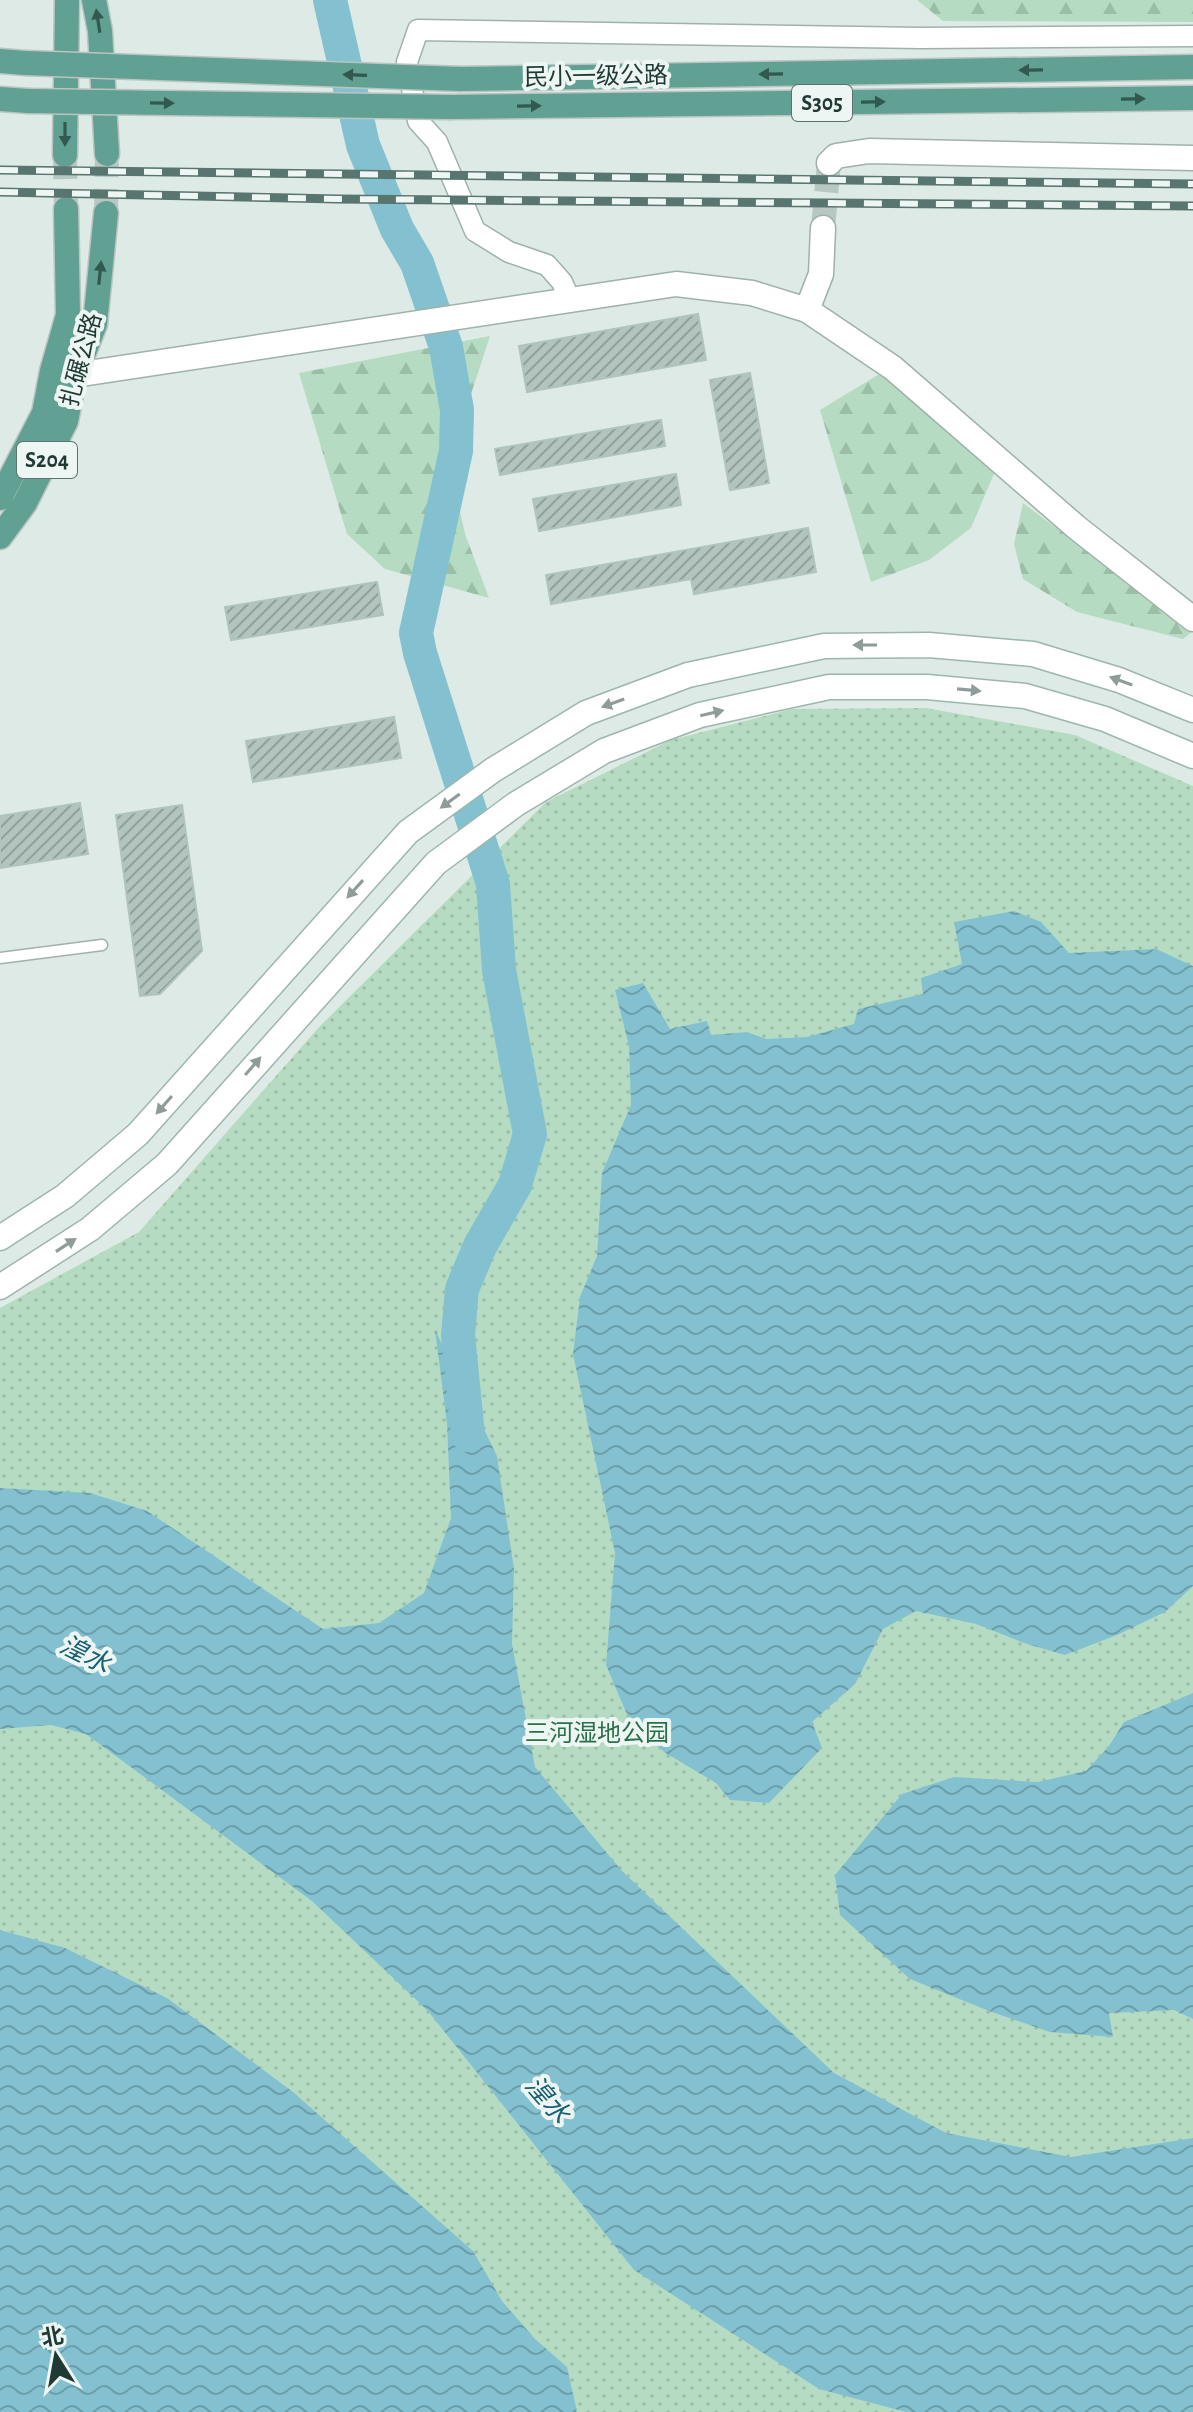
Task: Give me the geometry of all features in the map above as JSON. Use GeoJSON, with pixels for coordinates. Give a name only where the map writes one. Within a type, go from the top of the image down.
{"type":"FeatureCollection","features":[{"type":"Feature","properties":{"kind":"main road"},"geometry":{"type":"LineString","coordinates":[[65,155],[67,0]]}},
{"type":"Feature","properties":{"kind":"main road"},"geometry":{"type":"LineString","coordinates":[[94,0],[100,31],[107,154]]}},
{"type":"Feature","properties":{"kind":"main road","name":"民小一级公路"},"geometry":{"type":"LineString","coordinates":[[0,61],[461,79],[1193,67]]}},
{"type":"Feature","properties":{"kind":"main road","name":"民小一级公路"},"geometry":{"type":"LineString","coordinates":[[0,99],[451,107],[1193,98]]}},
{"type":"Feature","properties":{"kind":"main road"},"geometry":{"type":"LineString","coordinates":[[829,163],[836,156],[869,151],[1193,158]]}},
{"type":"Feature","properties":{"kind":"main road","name":"扎碾公路"},"geometry":{"type":"LineString","coordinates":[[0,537],[25,503],[66,421],[63,373],[68,315],[66,209]]}},
{"type":"Feature","properties":{"kind":"main road","name":"扎碾公路"},"geometry":{"type":"LineString","coordinates":[[0,498],[63,373],[95,324],[106,213]]}},
{"type":"Feature","properties":{"kind":"main road"},"geometry":{"type":"LineString","coordinates":[[807,310],[821,274],[823,228]]}},
{"type":"Feature","properties":{"kind":"main road"},"geometry":{"type":"LineString","coordinates":[[63,373],[391,328],[676,284],[752,293],[807,310],[893,368],[1076,527],[1193,619]]}},
{"type":"Feature","properties":{"kind":"main road"},"geometry":{"type":"LineString","coordinates":[[0,1238],[65,1196],[138,1134],[408,832],[493,770],[586,713],[688,675],[824,646],[929,645],[1033,654],[1119,680],[1193,710]]}},
{"type":"Feature","properties":{"kind":"main road"},"geometry":{"type":"LineString","coordinates":[[0,1287],[90,1229],[167,1164],[436,863],[516,804],[604,751],[700,715],[829,687],[927,687],[1025,696],[1105,719],[1193,756]]}},
{"type":"Feature","properties":{"kind":"street"},"geometry":{"type":"LineString","coordinates":[[570,301],[562,282],[547,265],[509,252],[475,231],[437,142],[418,121],[407,62],[418,30],[920,38],[1193,36]]}},
{"type":"Feature","properties":{"kind":"lane"},"geometry":{"type":"LineString","coordinates":[[0,958],[102,945]]}},
{"type":"Feature","properties":{"kind":"green space"},"geometry":{"type":"Polygon","coordinates":[[[917,0],[1193,0],[1193,22],[943,21],[917,0]]]}},
{"type":"Feature","properties":{"kind":"green space"},"geometry":{"type":"Polygon","coordinates":[[[490,336],[449,461],[465,534],[489,598],[385,569],[347,534],[299,373],[490,336]]]}},
{"type":"Feature","properties":{"kind":"green space"},"geometry":{"type":"Polygon","coordinates":[[[886,370],[996,469],[971,528],[929,560],[871,582],[820,410],[886,370]]]}},
{"type":"Feature","properties":{"kind":"green space"},"geometry":{"type":"Polygon","coordinates":[[[1023,503],[1193,631],[1183,639],[1077,612],[1023,579],[1014,544],[1023,503]]]}},
{"type":"Feature","properties":{"kind":"green space","name":"三河湿地公园"},"geometry":{"type":"Polygon","coordinates":[[[926,708],[1075,735],[1193,786],[1193,2412],[0,2412],[0,1308],[139,1232],[320,1026],[546,802],[671,740],[792,709],[926,708]]]}},
{"type":"Feature","properties":{"kind":"water"},"geometry":{"type":"Polygon","coordinates":[[[1014,911],[1041,922],[1069,953],[1156,949],[1193,966],[1193,1586],[1165,1612],[1065,1655],[976,1624],[916,1611],[883,1629],[855,1684],[812,1722],[822,1748],[769,1803],[730,1800],[716,1783],[664,1752],[626,1712],[606,1665],[615,1553],[573,1354],[580,1297],[597,1256],[602,1173],[631,1105],[629,1046],[615,990],[643,983],[670,1029],[707,1021],[711,1035],[747,1032],[766,1039],[807,1037],[854,1024],[858,1009],[923,994],[921,978],[962,964],[954,922],[1014,911]]]}},
{"type":"Feature","properties":{"kind":"water","name":"湟水"},"geometry":{"type":"Polygon","coordinates":[[[435,1330],[497,1456],[514,1569],[512,1644],[535,1767],[622,1871],[834,2073],[946,2133],[1071,2157],[1193,2138],[1193,2412],[906,2412],[819,2389],[634,2270],[428,2011],[312,1901],[86,1734],[51,1725],[0,1729],[0,1488],[90,1493],[147,1511],[323,1629],[379,1623],[424,1593],[451,1518],[447,1423],[435,1330]]]}},
{"type":"Feature","properties":{"kind":"water"},"geometry":{"type":"Polygon","coordinates":[[[1193,1693],[1193,2019],[1174,2010],[1109,2013],[1113,2037],[1050,2032],[910,1979],[840,1915],[835,1875],[902,1794],[954,1777],[1038,1782],[1086,1771],[1109,1746],[1124,1722],[1193,1693]]]}},
{"type":"Feature","properties":{"kind":"water"},"geometry":{"type":"Polygon","coordinates":[[[0,1930],[65,1948],[167,1998],[293,2092],[473,2251],[502,2301],[535,2339],[567,2367],[577,2412],[0,2412],[0,1930]]]}},
{"type":"Feature","properties":{"kind":"building"},"geometry":{"type":"Polygon","coordinates":[[[698,314],[706,360],[527,392],[519,346],[698,314]]]}},
{"type":"Feature","properties":{"kind":"building"},"geometry":{"type":"Polygon","coordinates":[[[750,373],[769,483],[730,490],[710,380],[750,373]]]}},
{"type":"Feature","properties":{"kind":"building"},"geometry":{"type":"Polygon","coordinates":[[[661,420],[665,446],[500,475],[495,449],[661,420]]]}},
{"type":"Feature","properties":{"kind":"building"},"geometry":{"type":"Polygon","coordinates":[[[676,474],[681,505],[539,531],[533,499],[676,474]]]}},
{"type":"Feature","properties":{"kind":"building"},"geometry":{"type":"Polygon","coordinates":[[[808,528],[816,572],[694,594],[691,579],[551,604],[546,575],[808,528]]]}},
{"type":"Feature","properties":{"kind":"building"},"geometry":{"type":"Polygon","coordinates":[[[377,582],[383,615],[231,640],[225,607],[377,582]]]}},
{"type":"Feature","properties":{"kind":"building"},"geometry":{"type":"Polygon","coordinates":[[[394,717],[401,758],[253,782],[246,741],[394,717]]]}},
{"type":"Feature","properties":{"kind":"building"},"geometry":{"type":"Polygon","coordinates":[[[80,803],[88,854],[0,868],[0,816],[80,803]]]}},
{"type":"Feature","properties":{"kind":"building"},"geometry":{"type":"Polygon","coordinates":[[[182,805],[202,951],[160,994],[140,996],[116,815],[182,805]]]}},
{"type":"Feature","properties":{"kind":"waterway"},"geometry":{"type":"LineString","coordinates":[[330,0],[363,145],[397,229],[417,263],[446,347],[457,410],[456,451],[416,633],[493,884],[499,970],[530,1134],[515,1185],[480,1246],[462,1289],[458,1335],[468,1435]]}},
{"type":"Feature","properties":{"kind":"tunnel"},"geometry":{"type":"LineString","coordinates":[[106,213],[107,154]]}},
{"type":"Feature","properties":{"kind":"tunnel"},"geometry":{"type":"LineString","coordinates":[[65,155],[66,209]]}},
{"type":"Feature","properties":{"kind":"tunnel"},"geometry":{"type":"LineString","coordinates":[[823,228],[829,163]]}},
{"type":"Feature","properties":{"kind":"railway"},"geometry":{"type":"LineString","coordinates":[[0,170],[1193,184]]}},
{"type":"Feature","properties":{"kind":"railway"},"geometry":{"type":"LineString","coordinates":[[0,192],[338,199],[1193,206]]}}]}
